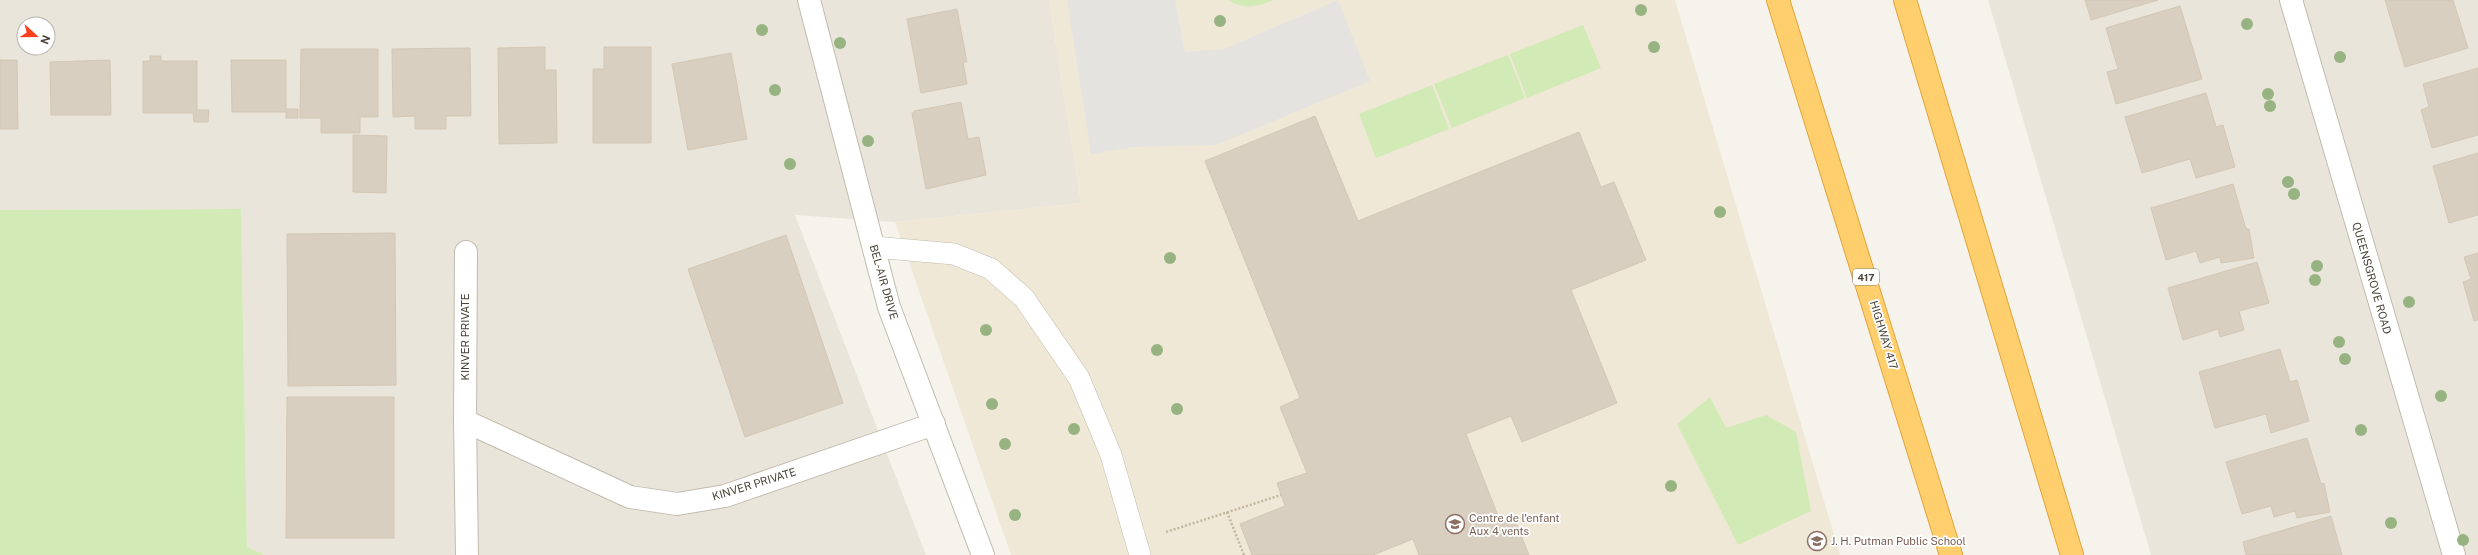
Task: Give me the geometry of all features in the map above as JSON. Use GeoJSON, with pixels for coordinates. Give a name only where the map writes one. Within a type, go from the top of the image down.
{"type":"FeatureCollection","features":[{"type":"Feature","properties":{"kind":"highway","name":"HIGHWAY 417"},"geometry":{"type":"LineString","coordinates":[[1778,0],[1952,555]]}},
{"type":"Feature","properties":{"kind":"highway"},"geometry":{"type":"LineString","coordinates":[[1905,0],[2072,555]]}},
{"type":"Feature","properties":{"kind":"street","name":"BEL-AIR DRIVE"},"geometry":{"type":"LineString","coordinates":[[809,0],[889,307],[983,555]]}},
{"type":"Feature","properties":{"kind":"street","name":"QUEENSGROVE ROAD"},"geometry":{"type":"LineString","coordinates":[[2291,0],[2454,555]]}},
{"type":"Feature","properties":{"kind":"street","name":"KINVER PRIVATE"},"geometry":{"type":"LineString","coordinates":[[466,252],[465,421],[467,555]]}},
{"type":"Feature","properties":{"kind":"street","name":"KINVER PRIVATE"},"geometry":{"type":"LineString","coordinates":[[465,421],[630,497],[677,504],[725,496],[934,424]]}},
{"type":"Feature","properties":{"kind":"lane"},"geometry":{"type":"LineString","coordinates":[[874,248],[954,254],[991,269],[1024,298],[1079,378],[1111,455],[1139,549]]}},
{"type":"Feature","properties":{"kind":"path"},"geometry":{"type":"LineString","coordinates":[[1139,549],[1227,512],[1281,495]]}},
{"type":"Feature","properties":{"kind":"path"},"geometry":{"type":"LineString","coordinates":[[1227,512],[1244,555]]}},
{"type":"Feature","properties":{"kind":"shaded area"},"geometry":{"type":"Polygon","coordinates":[[[0,0],[1049,0],[1081,203],[895,222],[795,215],[926,555],[265,555],[247,547],[241,209],[0,210],[0,0]]]}},
{"type":"Feature","properties":{"kind":"shaded area"},"geometry":{"type":"Polygon","coordinates":[[[1049,0],[1675,0],[1840,555],[1011,555],[895,222],[1081,203],[1049,0]]]}},
{"type":"Feature","properties":{"kind":"shaded area"},"geometry":{"type":"Polygon","coordinates":[[[1067,0],[1175,0],[1185,52],[1224,49],[1338,0],[1370,81],[1216,145],[1133,147],[1091,154],[1067,0]]]}},
{"type":"Feature","properties":{"kind":"shaded area"},"geometry":{"type":"Polygon","coordinates":[[[1988,0],[2478,0],[2478,555],[2151,555],[1988,0]]]}},
{"type":"Feature","properties":{"kind":"green space"},"geometry":{"type":"Polygon","coordinates":[[[1228,0],[1273,0],[1256,6],[1245,6],[1228,0]]]}},
{"type":"Feature","properties":{"kind":"green space"},"geometry":{"type":"Polygon","coordinates":[[[1583,25],[1601,68],[1527,98],[1510,54],[1583,25]]]}},
{"type":"Feature","properties":{"kind":"green space"},"geometry":{"type":"Polygon","coordinates":[[[1508,55],[1525,98],[1452,128],[1434,84],[1508,55]]]}},
{"type":"Feature","properties":{"kind":"green space"},"geometry":{"type":"Polygon","coordinates":[[[1432,85],[1449,129],[1376,158],[1359,114],[1432,85]]]}},
{"type":"Feature","properties":{"kind":"green space"},"geometry":{"type":"Polygon","coordinates":[[[241,209],[247,547],[265,555],[0,555],[0,210],[241,209]]]}},
{"type":"Feature","properties":{"kind":"green space"},"geometry":{"type":"Polygon","coordinates":[[[1710,397],[1726,428],[1766,415],[1796,432],[1811,511],[1738,545],[1677,424],[1710,397]]]}},
{"type":"Feature","properties":{"kind":"building"},"geometry":{"type":"Polygon","coordinates":[[[2085,0],[2158,0],[2091,20],[2085,0]]]}},
{"type":"Feature","properties":{"kind":"building"},"geometry":{"type":"Polygon","coordinates":[[[2385,0],[2453,0],[2468,48],[2405,67],[2385,0]]]}},
{"type":"Feature","properties":{"kind":"building"},"geometry":{"type":"Polygon","coordinates":[[[2180,6],[2202,79],[2116,104],[2107,72],[2118,69],[2106,28],[2180,6]]]}},
{"type":"Feature","properties":{"kind":"building"},"geometry":{"type":"Polygon","coordinates":[[[957,9],[967,62],[963,62],[967,84],[921,93],[907,19],[957,9]]]}},
{"type":"Feature","properties":{"kind":"building"},"geometry":{"type":"Polygon","coordinates":[[[545,47],[545,70],[556,70],[557,143],[499,144],[498,48],[545,47]]]}},
{"type":"Feature","properties":{"kind":"building"},"geometry":{"type":"Polygon","coordinates":[[[604,47],[651,47],[651,143],[593,143],[593,69],[604,69],[604,47]]]}},
{"type":"Feature","properties":{"kind":"building"},"geometry":{"type":"Polygon","coordinates":[[[470,48],[471,116],[446,116],[446,129],[415,129],[415,116],[393,117],[392,49],[470,48]]]}},
{"type":"Feature","properties":{"kind":"building"},"geometry":{"type":"Polygon","coordinates":[[[301,49],[378,49],[378,117],[360,117],[360,133],[321,133],[321,118],[300,118],[301,49]]]}},
{"type":"Feature","properties":{"kind":"building"},"geometry":{"type":"Polygon","coordinates":[[[731,53],[747,139],[688,150],[672,64],[731,53]]]}},
{"type":"Feature","properties":{"kind":"building"},"geometry":{"type":"Polygon","coordinates":[[[150,56],[161,56],[161,61],[197,61],[197,110],[209,110],[208,122],[194,122],[193,113],[143,113],[143,61],[150,61],[150,56]]]}},
{"type":"Feature","properties":{"kind":"building"},"geometry":{"type":"Polygon","coordinates":[[[0,60],[17,60],[18,129],[0,129],[0,60]]]}},
{"type":"Feature","properties":{"kind":"building"},"geometry":{"type":"Polygon","coordinates":[[[110,60],[111,115],[51,115],[50,62],[110,60]]]}},
{"type":"Feature","properties":{"kind":"building"},"geometry":{"type":"Polygon","coordinates":[[[231,60],[286,60],[286,109],[298,109],[298,118],[286,118],[286,112],[232,112],[231,60]]]}},
{"type":"Feature","properties":{"kind":"building"},"geometry":{"type":"Polygon","coordinates":[[[2478,68],[2478,135],[2432,148],[2421,110],[2429,107],[2423,84],[2478,68]]]}},
{"type":"Feature","properties":{"kind":"building"},"geometry":{"type":"Polygon","coordinates":[[[2206,93],[2216,127],[2223,125],[2235,167],[2196,178],[2190,159],[2142,173],[2125,117],[2206,93]]]}},
{"type":"Feature","properties":{"kind":"building"},"geometry":{"type":"Polygon","coordinates":[[[961,102],[968,139],[979,137],[986,175],[926,189],[912,113],[915,113],[914,111],[961,102]]]}},
{"type":"Feature","properties":{"kind":"building"},"geometry":{"type":"Polygon","coordinates":[[[1315,116],[1358,221],[1579,132],[1601,187],[1614,182],[1646,260],[1571,290],[1617,403],[1522,442],[1511,416],[1466,434],[1500,521],[1513,515],[1529,555],[1419,555],[1413,539],[1373,555],[1252,555],[1240,524],[1285,506],[1277,483],[1307,473],[1280,407],[1300,398],[1205,161],[1315,116]]]}},
{"type":"Feature","properties":{"kind":"building"},"geometry":{"type":"Polygon","coordinates":[[[353,135],[387,136],[386,193],[353,192],[353,135]]]}},
{"type":"Feature","properties":{"kind":"building"},"geometry":{"type":"Polygon","coordinates":[[[2478,153],[2478,215],[2449,223],[2433,166],[2478,153]]]}},
{"type":"Feature","properties":{"kind":"building"},"geometry":{"type":"Polygon","coordinates":[[[2233,184],[2246,229],[2249,229],[2254,258],[2221,263],[2220,257],[2200,263],[2196,251],[2166,260],[2151,208],[2233,184]]]}},
{"type":"Feature","properties":{"kind":"building"},"geometry":{"type":"Polygon","coordinates":[[[395,233],[396,385],[288,386],[287,234],[395,233]]]}},
{"type":"Feature","properties":{"kind":"building"},"geometry":{"type":"Polygon","coordinates":[[[786,235],[843,403],[745,437],[688,269],[786,235]]]}},
{"type":"Feature","properties":{"kind":"building"},"geometry":{"type":"Polygon","coordinates":[[[2478,253],[2478,320],[2474,321],[2463,282],[2471,279],[2464,257],[2478,253]]]}},
{"type":"Feature","properties":{"kind":"building"},"geometry":{"type":"Polygon","coordinates":[[[2257,262],[2269,303],[2239,311],[2244,330],[2220,337],[2218,329],[2183,340],[2168,288],[2257,262]]]}},
{"type":"Feature","properties":{"kind":"building"},"geometry":{"type":"Polygon","coordinates":[[[2280,349],[2290,382],[2297,380],[2309,421],[2271,433],[2266,414],[2215,428],[2199,372],[2280,349]]]}},
{"type":"Feature","properties":{"kind":"building"},"geometry":{"type":"Polygon","coordinates":[[[287,397],[394,397],[394,538],[286,538],[287,397]]]}},
{"type":"Feature","properties":{"kind":"building"},"geometry":{"type":"Polygon","coordinates":[[[2307,438],[2321,484],[2324,483],[2330,512],[2297,518],[2295,511],[2274,517],[2271,506],[2242,514],[2226,462],[2307,438]]]}},
{"type":"Feature","properties":{"kind":"building"},"geometry":{"type":"Polygon","coordinates":[[[2331,516],[2342,555],[2246,555],[2243,542],[2331,516]]]}},
{"type":"Feature","properties":{"kind":"place","name":"Centre de l'enfant Aux 4 vents"},"geometry":{"type":"Point","coordinates":[1455,524]}},
{"type":"Feature","properties":{"kind":"place","name":"J. H. Putman Public School"},"geometry":{"type":"Point","coordinates":[1817,541]}}]}
